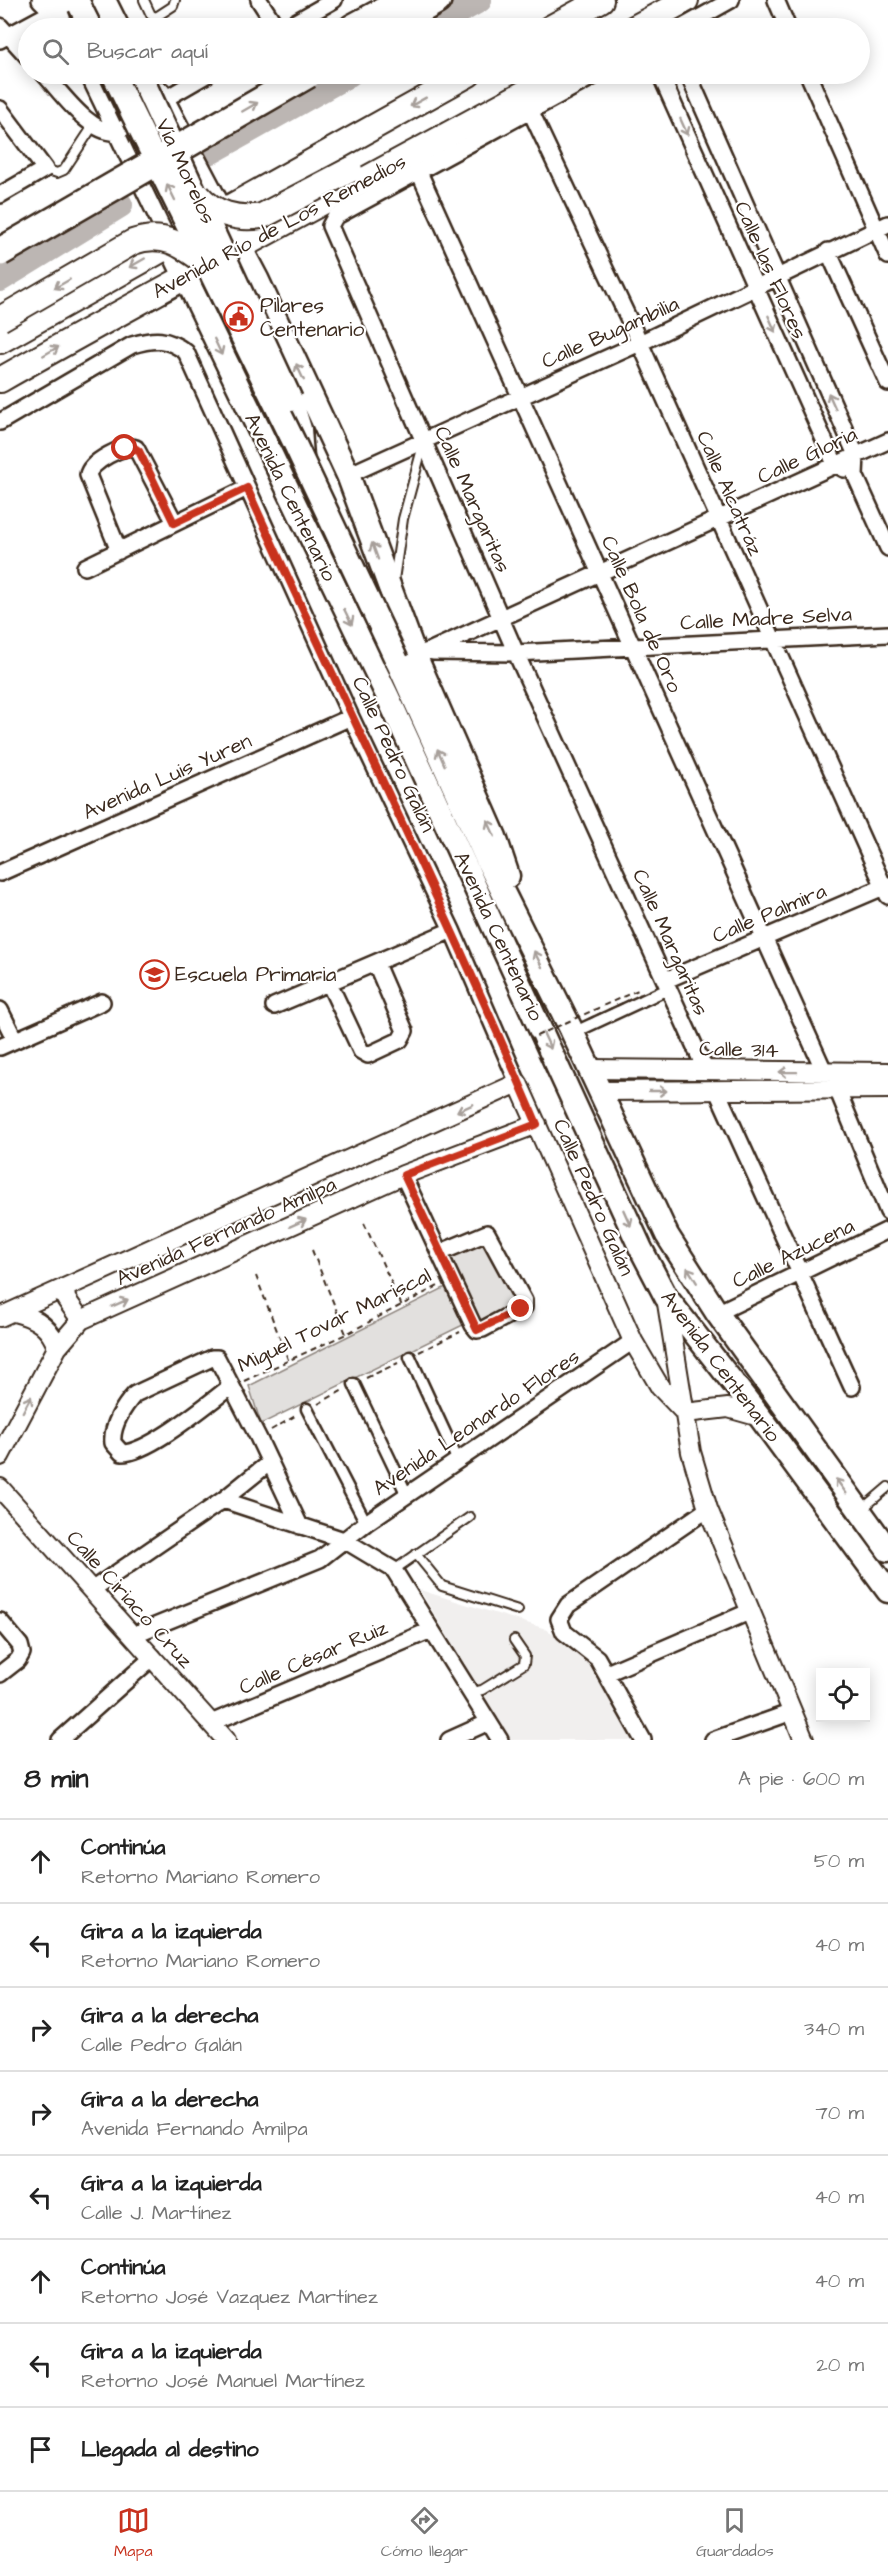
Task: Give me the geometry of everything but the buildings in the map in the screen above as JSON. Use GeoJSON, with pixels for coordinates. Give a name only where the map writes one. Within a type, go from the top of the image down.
{"type":"FeatureCollection","features":[{"type":"Feature","properties":{"kind":"highway"},"geometry":{"type":"LineString","coordinates":[[372,18],[405,0]]}},
{"type":"Feature","properties":{"kind":"highway"},"geometry":{"type":"LineString","coordinates":[[405,18],[437,0]]}},
{"type":"Feature","properties":{"kind":"highway"},"geometry":{"type":"LineString","coordinates":[[568,18],[601,0]]}},
{"type":"Feature","properties":{"kind":"highway"},"geometry":{"type":"LineString","coordinates":[[653,18],[686,0]]}},
{"type":"Feature","properties":{"kind":"highway"},"geometry":{"type":"LineString","coordinates":[[0,233],[254,84]]}},
{"type":"Feature","properties":{"kind":"highway"},"geometry":{"type":"LineString","coordinates":[[0,252],[291,84]]}},
{"type":"Feature","properties":{"kind":"highway","name":"Avenida Río de Los Remedios"},"geometry":{"type":"LineString","coordinates":[[0,341],[170,245],[223,211],[451,84]]}},
{"type":"Feature","properties":{"kind":"highway"},"geometry":{"type":"LineString","coordinates":[[198,195],[211,207],[229,215],[250,218],[262,216],[278,210],[508,84]]}},
{"type":"Feature","properties":{"kind":"highway","name":"Avenida Río de Los Remedios"},"geometry":{"type":"LineString","coordinates":[[0,380],[184,275],[241,248],[541,84]]}},
{"type":"Feature","properties":{"kind":"highway"},"geometry":{"type":"LineString","coordinates":[[0,320],[133,243],[146,238],[160,237],[171,240],[206,263]]}},
{"type":"Feature","properties":{"kind":"main road"},"geometry":{"type":"LineString","coordinates":[[66,2],[81,18]]}},
{"type":"Feature","properties":{"kind":"main road","name":"Vía Morelos"},"geometry":{"type":"LineString","coordinates":[[118,84],[206,263]]}},
{"type":"Feature","properties":{"kind":"main road","name":"Vía Morelos"},"geometry":{"type":"LineString","coordinates":[[145,84],[291,400],[300,429],[302,460],[294,506]]}},
{"type":"Feature","properties":{"kind":"main road","name":"Avenida Río de Los Remedios"},"geometry":{"type":"LineString","coordinates":[[154,84],[223,211]]}},
{"type":"Feature","properties":{"kind":"main road","name":"Avenida Centenario"},"geometry":{"type":"LineString","coordinates":[[223,211],[348,475],[484,852],[579,1027],[590,1069],[667,1235],[717,1314],[888,1550]]}},
{"type":"Feature","properties":{"kind":"main road","name":"Avenida Centenario"},"geometry":{"type":"LineString","coordinates":[[170,245],[388,697],[641,1249],[666,1297],[760,1417],[888,1591]]}},
{"type":"Feature","properties":{"kind":"main road","name":"Avenida Centenario"},"geometry":{"type":"LineString","coordinates":[[206,263],[414,656]]}},
{"type":"Feature","properties":{"kind":"main road"},"geometry":{"type":"LineString","coordinates":[[200,308],[203,293],[219,276],[243,273],[257,279]]}},
{"type":"Feature","properties":{"kind":"street"},"geometry":{"type":"LineString","coordinates":[[40,0],[48,8],[66,2]]}},
{"type":"Feature","properties":{"kind":"street"},"geometry":{"type":"LineString","coordinates":[[259,0],[271,18]]}},
{"type":"Feature","properties":{"kind":"street"},"geometry":{"type":"LineString","coordinates":[[302,18],[334,0]]}},
{"type":"Feature","properties":{"kind":"street"},"geometry":{"type":"LineString","coordinates":[[699,18],[731,0]]}},
{"type":"Feature","properties":{"kind":"street"},"geometry":{"type":"LineString","coordinates":[[776,0],[784,18]]}},
{"type":"Feature","properties":{"kind":"street"},"geometry":{"type":"LineString","coordinates":[[66,2],[66,18]]}},
{"type":"Feature","properties":{"kind":"street"},"geometry":{"type":"LineString","coordinates":[[34,18],[66,2]]}},
{"type":"Feature","properties":{"kind":"street"},"geometry":{"type":"LineString","coordinates":[[18,26],[3,34],[18,48]]}},
{"type":"Feature","properties":{"kind":"street"},"geometry":{"type":"LineString","coordinates":[[53,84],[93,126],[102,132],[118,132],[163,100],[191,84]]}},
{"type":"Feature","properties":{"kind":"street"},"geometry":{"type":"LineString","coordinates":[[93,84],[170,245]]}},
{"type":"Feature","properties":{"kind":"street","name":"Calle Margaritas"},"geometry":{"type":"LineString","coordinates":[[579,84],[335,218],[330,226],[516,653],[706,1071]]}},
{"type":"Feature","properties":{"kind":"street","name":"Calle las Flores"},"geometry":{"type":"LineString","coordinates":[[664,84],[835,464]]}},
{"type":"Feature","properties":{"kind":"street","name":"Calle las Flores"},"geometry":{"type":"LineString","coordinates":[[692,84],[856,455],[855,475],[888,548]]}},
{"type":"Feature","properties":{"kind":"street"},"geometry":{"type":"LineString","coordinates":[[813,84],[882,227],[888,256]]}},
{"type":"Feature","properties":{"kind":"street"},"geometry":{"type":"LineString","coordinates":[[0,109],[45,169],[0,195]]}},
{"type":"Feature","properties":{"kind":"street","name":"Calle Alcatráz"},"geometry":{"type":"LineString","coordinates":[[530,110],[640,343],[887,889]]}},
{"type":"Feature","properties":{"kind":"street","name":"Calle Bola de Oro"},"geometry":{"type":"LineString","coordinates":[[419,172],[825,1073]]}},
{"type":"Feature","properties":{"kind":"street","name":"Calle Bugambilia"},"geometry":{"type":"LineString","coordinates":[[348,475],[640,343],[882,227]]}},
{"type":"Feature","properties":{"kind":"street"},"geometry":{"type":"LineString","coordinates":[[828,251],[888,383]]}},
{"type":"Feature","properties":{"kind":"street","name":"Calle Pedro Galán"},"geometry":{"type":"LineString","coordinates":[[0,422],[132,345],[153,339],[172,341],[186,352],[351,717],[452,930],[633,1341],[660,1387],[685,1413]]}},
{"type":"Feature","properties":{"kind":"street","name":"Calle Gloria"},"geometry":{"type":"LineString","coordinates":[[414,656],[888,441]]}},
{"type":"Feature","properties":{"kind":"street"},"geometry":{"type":"LineString","coordinates":[[119,551],[88,471],[94,464],[125,448],[132,446],[139,451],[174,523]]}},
{"type":"Feature","properties":{"kind":"street"},"geometry":{"type":"LineString","coordinates":[[835,464],[855,475]]}},
{"type":"Feature","properties":{"kind":"street"},"geometry":{"type":"LineString","coordinates":[[85,567],[247,488]]}},
{"type":"Feature","properties":{"kind":"street","name":"Calle Madre Selva"},"geometry":{"type":"LineString","coordinates":[[414,656],[888,634]]}},
{"type":"Feature","properties":{"kind":"street","name":"Avenida Luis Yuren"},"geometry":{"type":"LineString","coordinates":[[0,873],[351,717]]}},
{"type":"Feature","properties":{"kind":"street","name":"Calle Palmira"},"geometry":{"type":"LineString","coordinates":[[668,984],[764,938],[887,889]]}},
{"type":"Feature","properties":{"kind":"street"},"geometry":{"type":"LineString","coordinates":[[274,1006],[452,930]]}},
{"type":"Feature","properties":{"kind":"street"},"geometry":{"type":"LineString","coordinates":[[329,983],[361,1051],[368,1055],[400,1040],[405,1031],[376,964]]}},
{"type":"Feature","properties":{"kind":"street"},"geometry":{"type":"LineString","coordinates":[[579,1027],[668,984]]}},
{"type":"Feature","properties":{"kind":"street"},"geometry":{"type":"LineString","coordinates":[[0,1047],[102,1002]]}},
{"type":"Feature","properties":{"kind":"street"},"geometry":{"type":"LineString","coordinates":[[0,1010],[15,1040]]}},
{"type":"Feature","properties":{"kind":"street","name":"Calle 314"},"geometry":{"type":"LineString","coordinates":[[590,1069],[888,1072]]}},
{"type":"Feature","properties":{"kind":"street","name":"Avenida Fernando Amilpa"},"geometry":{"type":"LineString","coordinates":[[7,1314],[518,1083]]}},
{"type":"Feature","properties":{"kind":"street"},"geometry":{"type":"LineString","coordinates":[[837,1089],[888,1212]]}},
{"type":"Feature","properties":{"kind":"street"},"geometry":{"type":"LineString","coordinates":[[600,1091],[888,1089]]}},
{"type":"Feature","properties":{"kind":"street"},"geometry":{"type":"LineString","coordinates":[[717,1091],[852,1388]]}},
{"type":"Feature","properties":{"kind":"street","name":"Avenida Fernando Amilpa"},"geometry":{"type":"LineString","coordinates":[[0,1456],[57,1348],[81,1320],[404,1175],[537,1124]]}},
{"type":"Feature","properties":{"kind":"street"},"geometry":{"type":"LineString","coordinates":[[404,1175],[439,1253],[477,1330],[521,1309],[524,1301],[487,1233],[439,1253]]}},
{"type":"Feature","properties":{"kind":"street","name":"Calle Azucena"},"geometry":{"type":"LineString","coordinates":[[717,1314],[888,1230]]}},
{"type":"Feature","properties":{"kind":"street"},"geometry":{"type":"LineString","coordinates":[[65,1289],[66,1299],[81,1320]]}},
{"type":"Feature","properties":{"kind":"street"},"geometry":{"type":"LineString","coordinates":[[666,1297],[695,1471],[708,1509],[804,1740]]}},
{"type":"Feature","properties":{"kind":"street"},"geometry":{"type":"LineString","coordinates":[[7,1314],[28,1315],[41,1323],[53,1335],[57,1348]]}},
{"type":"Feature","properties":{"kind":"street","name":"Avenida Leonardo Flores"},"geometry":{"type":"LineString","coordinates":[[134,1635],[320,1559],[366,1523],[633,1341]]}},
{"type":"Feature","properties":{"kind":"street"},"geometry":{"type":"LineString","coordinates":[[644,1359],[653,1364],[663,1364],[673,1355],[674,1346]]}},
{"type":"Feature","properties":{"kind":"street"},"geometry":{"type":"LineString","coordinates":[[230,1387],[148,1444],[130,1453],[122,1453],[113,1443],[112,1436],[128,1402],[146,1388],[214,1357],[220,1362],[230,1387],[270,1462],[300,1526]]}},
{"type":"Feature","properties":{"kind":"street"},"geometry":{"type":"LineString","coordinates":[[410,1357],[458,1461]]}},
{"type":"Feature","properties":{"kind":"street"},"geometry":{"type":"LineString","coordinates":[[354,1384],[407,1495]]}},
{"type":"Feature","properties":{"kind":"street"},"geometry":{"type":"LineString","coordinates":[[685,1413],[728,1408],[760,1417]]}},
{"type":"Feature","properties":{"kind":"street"},"geometry":{"type":"LineString","coordinates":[[307,1409],[366,1523]]}},
{"type":"Feature","properties":{"kind":"street"},"geometry":{"type":"LineString","coordinates":[[93,1589],[223,1500],[270,1462]]}},
{"type":"Feature","properties":{"kind":"street","name":"Calle Ciriaco Cruz"},"geometry":{"type":"LineString","coordinates":[[0,1488],[93,1589],[226,1740]]}},
{"type":"Feature","properties":{"kind":"street"},"geometry":{"type":"LineString","coordinates":[[223,1500],[344,1540],[394,1570],[500,1740]]}},
{"type":"Feature","properties":{"kind":"street"},"geometry":{"type":"LineString","coordinates":[[643,1740],[597,1658],[560,1625],[562,1611],[708,1509]]}},
{"type":"Feature","properties":{"kind":"street"},"geometry":{"type":"LineString","coordinates":[[607,1673],[751,1611]]}},
{"type":"Feature","properties":{"kind":"street"},"geometry":{"type":"LineString","coordinates":[[0,1621],[20,1645],[22,1653],[18,1660],[0,1674]]}},
{"type":"Feature","properties":{"kind":"street","name":"Calle César Ruiz"},"geometry":{"type":"LineString","coordinates":[[211,1724],[430,1630]]}},
{"type":"Feature","properties":{"kind":"street"},"geometry":{"type":"LineString","coordinates":[[60,1740],[153,1657]]}},
{"type":"Feature","properties":{"kind":"street"},"geometry":{"type":"LineString","coordinates":[[713,1740],[792,1712]]}},
{"type":"Feature","properties":{"kind":"street"},"geometry":{"type":"LineString","coordinates":[[449,1740],[489,1722]]}},
{"type":"Feature","properties":{"kind":"lane"},"geometry":{"type":"LineString","coordinates":[[144,0],[151,15],[156,17],[173,6],[175,0]]}},
{"type":"Feature","properties":{"kind":"lane"},"geometry":{"type":"LineString","coordinates":[[45,169],[57,173],[64,170],[93,126]]}},
{"type":"Feature","properties":{"kind":"lane"},"geometry":{"type":"LineString","coordinates":[[392,596],[403,519],[424,439]]}},
{"type":"Feature","properties":{"kind":"lane"},"geometry":{"type":"LineString","coordinates":[[860,1511],[888,1487]]}},
{"type":"Feature","properties":{"kind":"lane"},"geometry":{"type":"LineString","coordinates":[[394,1570],[470,1517]]}},
{"type":"Feature","properties":{"kind":"lane"},"geometry":{"type":"LineString","coordinates":[[416,1554],[442,1586],[518,1610]]}},
{"type":"Feature","properties":{"kind":"lane"},"geometry":{"type":"LineString","coordinates":[[472,1692],[482,1690],[524,1664],[525,1656],[514,1640]]}},
{"type":"Feature","properties":{"kind":"path"},"geometry":{"type":"LineString","coordinates":[[547,1072],[532,1038],[638,990],[640,995],[579,1027]]}},
{"type":"Feature","properties":{"kind":"path"},"geometry":{"type":"LineString","coordinates":[[364,1224],[402,1306]]}},
{"type":"Feature","properties":{"kind":"path"},"geometry":{"type":"LineString","coordinates":[[312,1250],[346,1334]]}},
{"type":"Feature","properties":{"kind":"path"},"geometry":{"type":"LineString","coordinates":[[256,1276],[289,1362]]}},
{"type":"Feature","properties":{"kind":"path","name":"Miguel Tovar Mariscal"},"geometry":{"type":"LineString","coordinates":[[230,1387],[289,1362],[452,1279]]}},
{"type":"Feature","properties":{"kind":"shaded area"},"geometry":{"type":"Polygon","coordinates":[[[493,1232],[526,1302],[477,1323],[475,1319],[261,1424],[249,1386],[458,1281],[446,1252],[493,1232]]]}},
{"type":"Feature","properties":{"kind":"shaded area"},"geometry":{"type":"Polygon","coordinates":[[[420,1590],[543,1628],[576,1646],[603,1676],[636,1740],[510,1740],[420,1590]]]}},
{"type":"Feature","properties":{"kind":"waterway"},"geometry":{"type":"LineString","coordinates":[[447,18],[479,0]]}},
{"type":"Feature","properties":{"kind":"waterway"},"geometry":{"type":"LineString","coordinates":[[212,151],[331,84]]}},
{"type":"Feature","properties":{"kind":"waterway"},"geometry":{"type":"LineString","coordinates":[[0,279],[120,205]]}},
{"type":"Feature","properties":{"kind":"place","name":"Pilares Centenario"},"geometry":{"type":"Point","coordinates":[239,317]}},
{"type":"Feature","properties":{"kind":"place","name":"Escuela Primaria"},"geometry":{"type":"Point","coordinates":[154,974]}},
{"type":"Feature","properties":{"kind":"route"},"geometry":{"type":"LineString","coordinates":[[125,448],[132,446],[139,451],[174,523],[247,488],[351,717],[452,930],[537,1124],[404,1175],[477,1330],[521,1309]]}}]}
